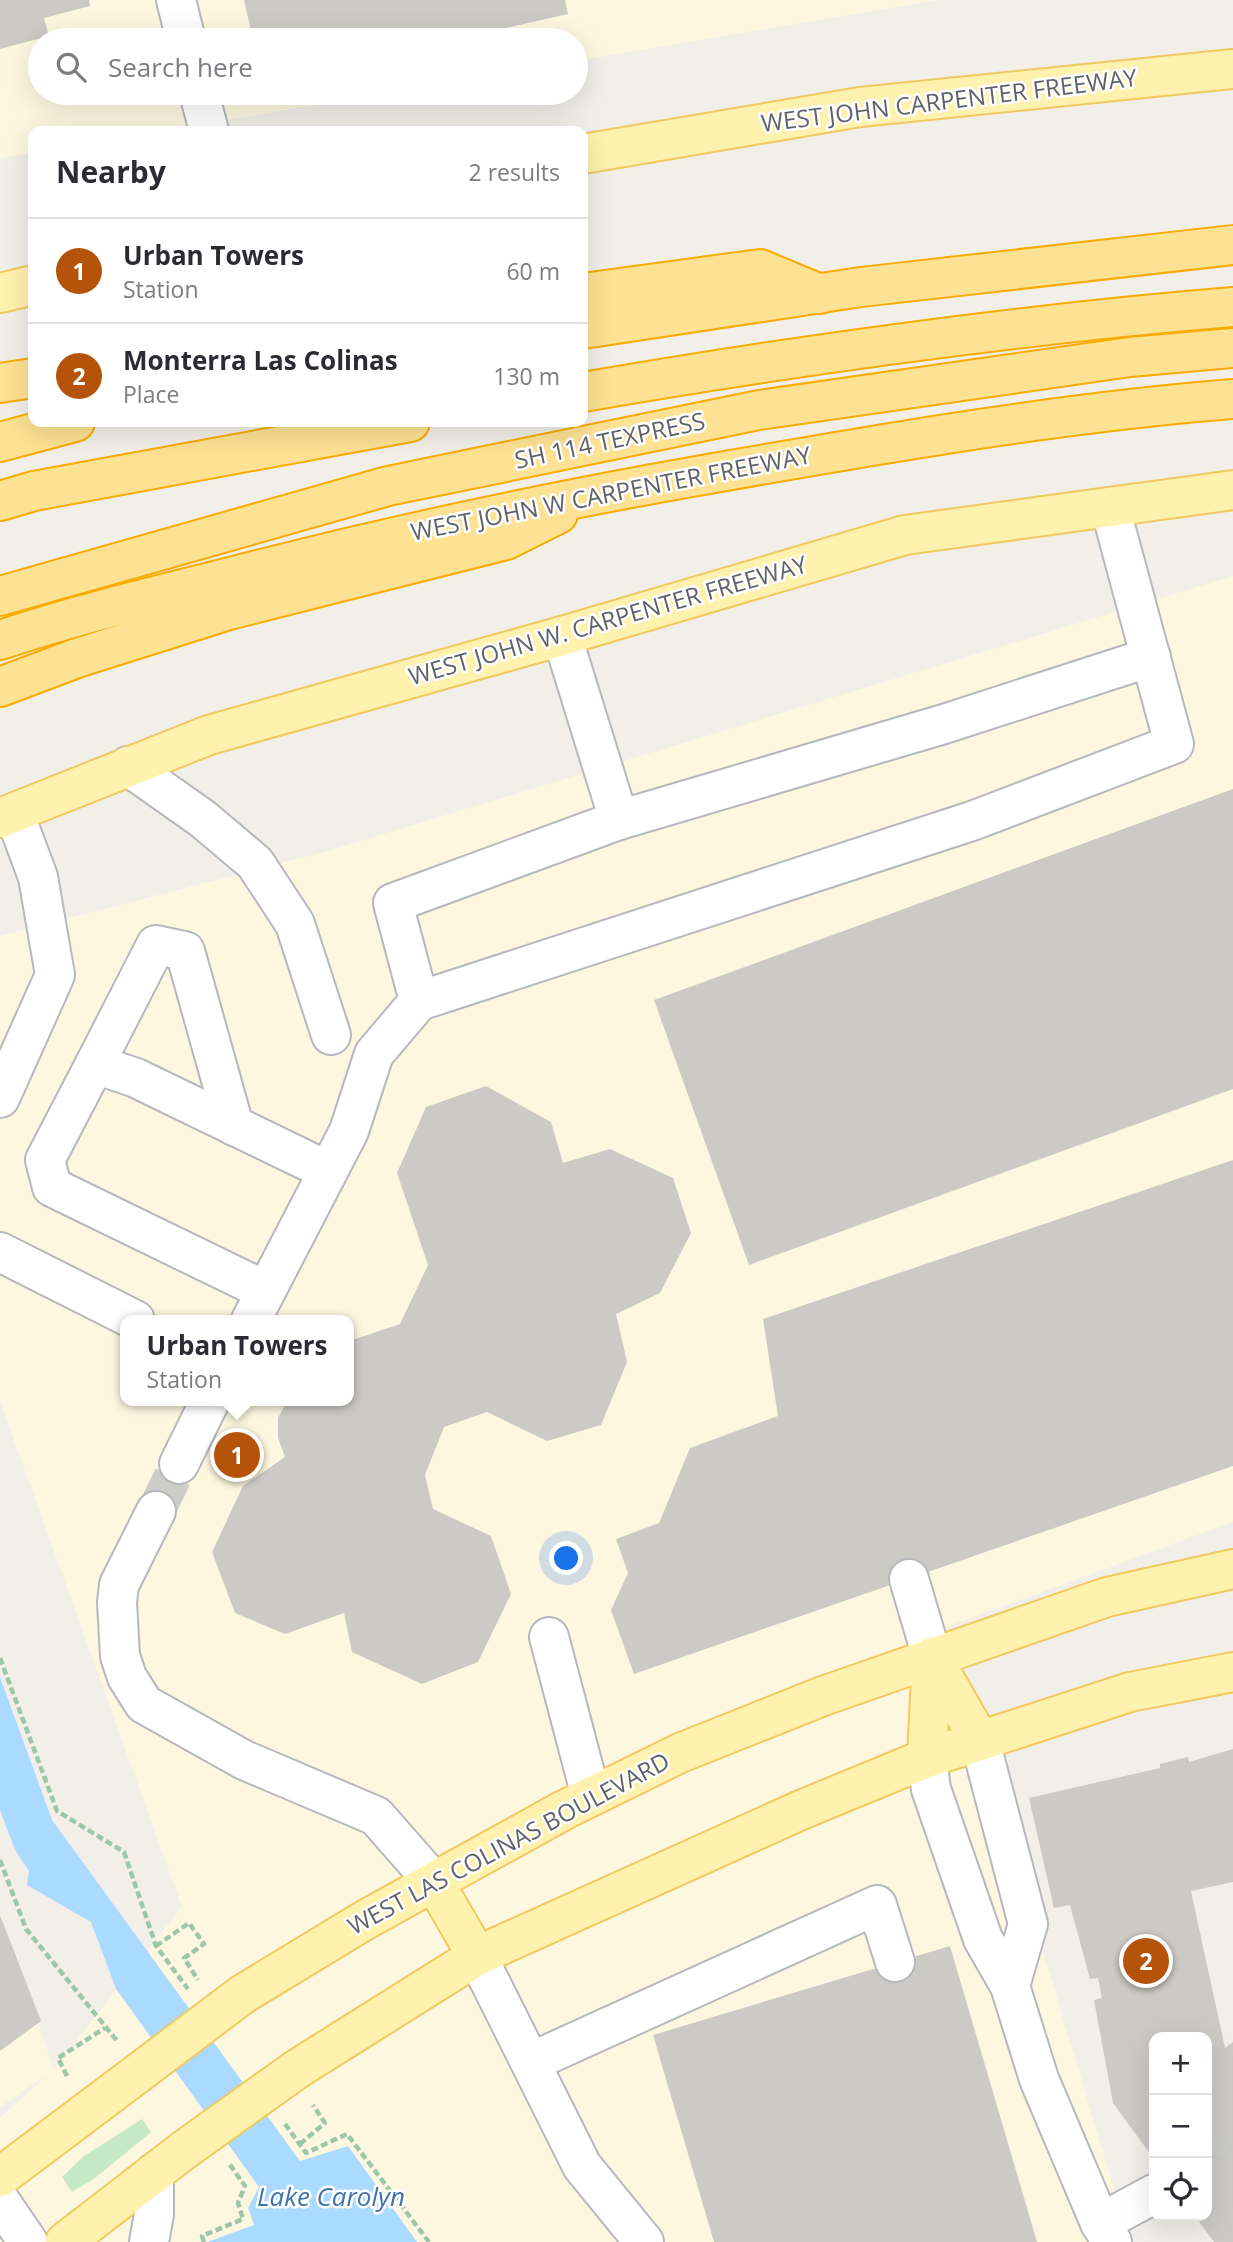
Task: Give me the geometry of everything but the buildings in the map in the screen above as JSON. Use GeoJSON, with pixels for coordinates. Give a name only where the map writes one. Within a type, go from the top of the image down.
{"type":"FeatureCollection","features":[{"type":"Feature","properties":{"kind":"highway"},"geometry":{"type":"LineString","coordinates":[[588,328],[822,294],[1233,245]]}},
{"type":"Feature","properties":{"kind":"highway"},"geometry":{"type":"LineString","coordinates":[[588,292],[760,269],[822,294]]}},
{"type":"Feature","properties":{"kind":"highway","name":"SH 114 TEXPRESS"},"geometry":{"type":"LineString","coordinates":[[588,391],[756,363],[1125,316],[1233,307]]}},
{"type":"Feature","properties":{"kind":"highway","name":"SH 114 TEXPRESS"},"geometry":{"type":"LineString","coordinates":[[0,596],[388,486],[746,413],[1129,357],[1233,348]]}},
{"type":"Feature","properties":{"kind":"highway"},"geometry":{"type":"LineString","coordinates":[[0,383],[28,379]]}},
{"type":"Feature","properties":{"kind":"highway","name":"WEST JOHN W CARPENTER FREEWAY"},"geometry":{"type":"LineString","coordinates":[[0,640],[55,622],[345,547],[485,515],[951,432],[1161,405],[1233,400]]}},
{"type":"Feature","properties":{"kind":"highway"},"geometry":{"type":"LineString","coordinates":[[0,442],[56,427]]}},
{"type":"Feature","properties":{"kind":"highway"},"geometry":{"type":"LineString","coordinates":[[0,501],[47,489],[383,427]]}},
{"type":"Feature","properties":{"kind":"highway"},"geometry":{"type":"LineString","coordinates":[[0,687],[76,658],[229,610],[506,540],[601,493]]}},
{"type":"Feature","properties":{"kind":"main road","name":"WEST JOHN CARPENTER FREEWAY"},"geometry":{"type":"LineString","coordinates":[[588,153],[860,107],[1233,69]]}},
{"type":"Feature","properties":{"kind":"main road"},"geometry":{"type":"LineString","coordinates":[[0,293],[28,286]]}},
{"type":"Feature","properties":{"kind":"main road","name":"WEST JOHN W. CARPENTER FREEWAY"},"geometry":{"type":"LineString","coordinates":[[7,816],[209,735],[562,636],[905,535],[1233,490]]}},
{"type":"Feature","properties":{"kind":"main road","name":"WEST LAS COLINAS BOULEVARD"},"geometry":{"type":"LineString","coordinates":[[0,2177],[130,2060],[434,1882],[591,1796],[680,1753],[932,1657],[1107,1598],[1233,1569]]}},
{"type":"Feature","properties":{"kind":"main road"},"geometry":{"type":"LineString","coordinates":[[932,1657],[980,1741]]}},
{"type":"Feature","properties":{"kind":"main road"},"geometry":{"type":"LineString","coordinates":[[927,1758],[932,1657]]}},
{"type":"Feature","properties":{"kind":"main road"},"geometry":{"type":"LineString","coordinates":[[65,2242],[154,2173],[202,2152],[477,1956],[802,1810],[927,1758],[1130,1692],[1233,1672]]}},
{"type":"Feature","properties":{"kind":"main road"},"geometry":{"type":"LineString","coordinates":[[434,1882],[477,1956]]}},
{"type":"Feature","properties":{"kind":"street"},"geometry":{"type":"LineString","coordinates":[[176,0],[183,28]]}},
{"type":"Feature","properties":{"kind":"street"},"geometry":{"type":"LineString","coordinates":[[202,105],[208,126]]}},
{"type":"Feature","properties":{"kind":"street"},"geometry":{"type":"LineString","coordinates":[[234,1126],[186,951],[156,945],[45,1160],[52,1187],[258,1306],[349,1131],[374,1054],[419,1001],[972,821],[1174,744],[1110,506]]}},
{"type":"Feature","properties":{"kind":"street"},"geometry":{"type":"LineString","coordinates":[[562,636],[619,820]]}},
{"type":"Feature","properties":{"kind":"street"},"geometry":{"type":"LineString","coordinates":[[419,1001],[393,903],[619,820],[944,724],[1150,657]]}},
{"type":"Feature","properties":{"kind":"street"},"geometry":{"type":"LineString","coordinates":[[128,766],[204,819],[256,863],[295,924],[331,1035]]}},
{"type":"Feature","properties":{"kind":"street"},"geometry":{"type":"LineString","coordinates":[[0,1098],[55,975],[38,877],[7,816]]}},
{"type":"Feature","properties":{"kind":"street"},"geometry":{"type":"LineString","coordinates":[[95,1064],[136,1078],[328,1171]]}},
{"type":"Feature","properties":{"kind":"street"},"geometry":{"type":"LineString","coordinates":[[0,1252],[125,1315]]}},
{"type":"Feature","properties":{"kind":"street"},"geometry":{"type":"LineString","coordinates":[[179,1464],[208,1406]]}},
{"type":"Feature","properties":{"kind":"street"},"geometry":{"type":"LineString","coordinates":[[156,1511],[119,1585],[117,1602],[120,1656],[127,1678],[144,1704],[244,1760],[376,1816],[434,1882]]}},
{"type":"Feature","properties":{"kind":"street"},"geometry":{"type":"LineString","coordinates":[[909,1578],[932,1657]]}},
{"type":"Feature","properties":{"kind":"street"},"geometry":{"type":"LineString","coordinates":[[549,1637],[591,1796]]}},
{"type":"Feature","properties":{"kind":"street"},"geometry":{"type":"LineString","coordinates":[[980,1741],[1028,1924],[1010,1986]]}},
{"type":"Feature","properties":{"kind":"street"},"geometry":{"type":"LineString","coordinates":[[927,1758],[931,1789],[983,1939],[1010,1986],[1040,2079],[1106,2232],[1149,2198]]}},
{"type":"Feature","properties":{"kind":"street"},"geometry":{"type":"LineString","coordinates":[[531,2062],[877,1905],[895,1962]]}},
{"type":"Feature","properties":{"kind":"street"},"geometry":{"type":"LineString","coordinates":[[477,1956],[582,2166],[644,2242]]}},
{"type":"Feature","properties":{"kind":"street"},"geometry":{"type":"LineString","coordinates":[[149,2242],[154,2214],[154,2173]]}},
{"type":"Feature","properties":{"kind":"street"},"geometry":{"type":"LineString","coordinates":[[0,2201],[28,2242]]}},
{"type":"Feature","properties":{"kind":"path"},"geometry":{"type":"LineString","coordinates":[[0,1658],[57,1811],[124,1852],[156,1946],[196,2001]]}},
{"type":"Feature","properties":{"kind":"path"},"geometry":{"type":"LineString","coordinates":[[0,1860],[26,1929],[130,2060]]}},
{"type":"Feature","properties":{"kind":"path"},"geometry":{"type":"LineString","coordinates":[[156,1946],[189,1923],[204,1944],[184,1958],[198,1980]]}},
{"type":"Feature","properties":{"kind":"path"},"geometry":{"type":"LineString","coordinates":[[67,2076],[58,2058],[105,2028]]}},
{"type":"Feature","properties":{"kind":"path"},"geometry":{"type":"LineString","coordinates":[[300,2144],[325,2123],[302,2083]]}},
{"type":"Feature","properties":{"kind":"path"},"geometry":{"type":"LineString","coordinates":[[284,2122],[306,2153],[346,2134],[429,2242]]}},
{"type":"Feature","properties":{"kind":"path"},"geometry":{"type":"LineString","coordinates":[[202,2152],[245,2186],[237,2203],[243,2219],[202,2236],[204,2242]]}},
{"type":"Feature","properties":{"kind":"shaded area"},"geometry":{"type":"Polygon","coordinates":[[[0,0],[937,0],[588,59],[588,28],[28,28],[28,105],[316,105],[190,126],[28,126],[28,154],[0,158],[0,0]]]}},
{"type":"Feature","properties":{"kind":"shaded area"},"geometry":{"type":"Polygon","coordinates":[[[1233,576],[1233,1522],[946,1627],[1130,2242],[0,2242],[0,2118],[48,2074],[0,2107],[0,1913],[54,2069],[182,1907],[0,1401],[0,936],[321,853],[1233,576]]]}},
{"type":"Feature","properties":{"kind":"green space"},"geometry":{"type":"Polygon","coordinates":[[[142,2119],[151,2132],[95,2178],[72,2192],[62,2177],[84,2156],[142,2119]]]}},
{"type":"Feature","properties":{"kind":"water","name":"Lake Carolyn"},"geometry":{"type":"Polygon","coordinates":[[[0,1677],[52,1820],[300,2161],[348,2146],[417,2242],[207,2242],[254,2225],[248,2208],[259,2187],[116,1989],[91,1922],[27,1885],[29,1871],[15,1850],[0,1810],[0,1677]]]}},
{"type":"Feature","properties":{"kind":"tunnel"},"geometry":{"type":"LineString","coordinates":[[156,1511],[179,1464]]}},
{"type":"Feature","properties":{"kind":"tunnel"},"geometry":{"type":"LineString","coordinates":[[1212,2140],[1217,2135]]}},
{"type":"Feature","properties":{"kind":"place","name":"Urban Towers"},"geometry":{"type":"Point","coordinates":[237,1455]}},
{"type":"Feature","properties":{"kind":"place","name":"Monterra Las Colinas"},"geometry":{"type":"Point","coordinates":[1146,1961]}}]}
